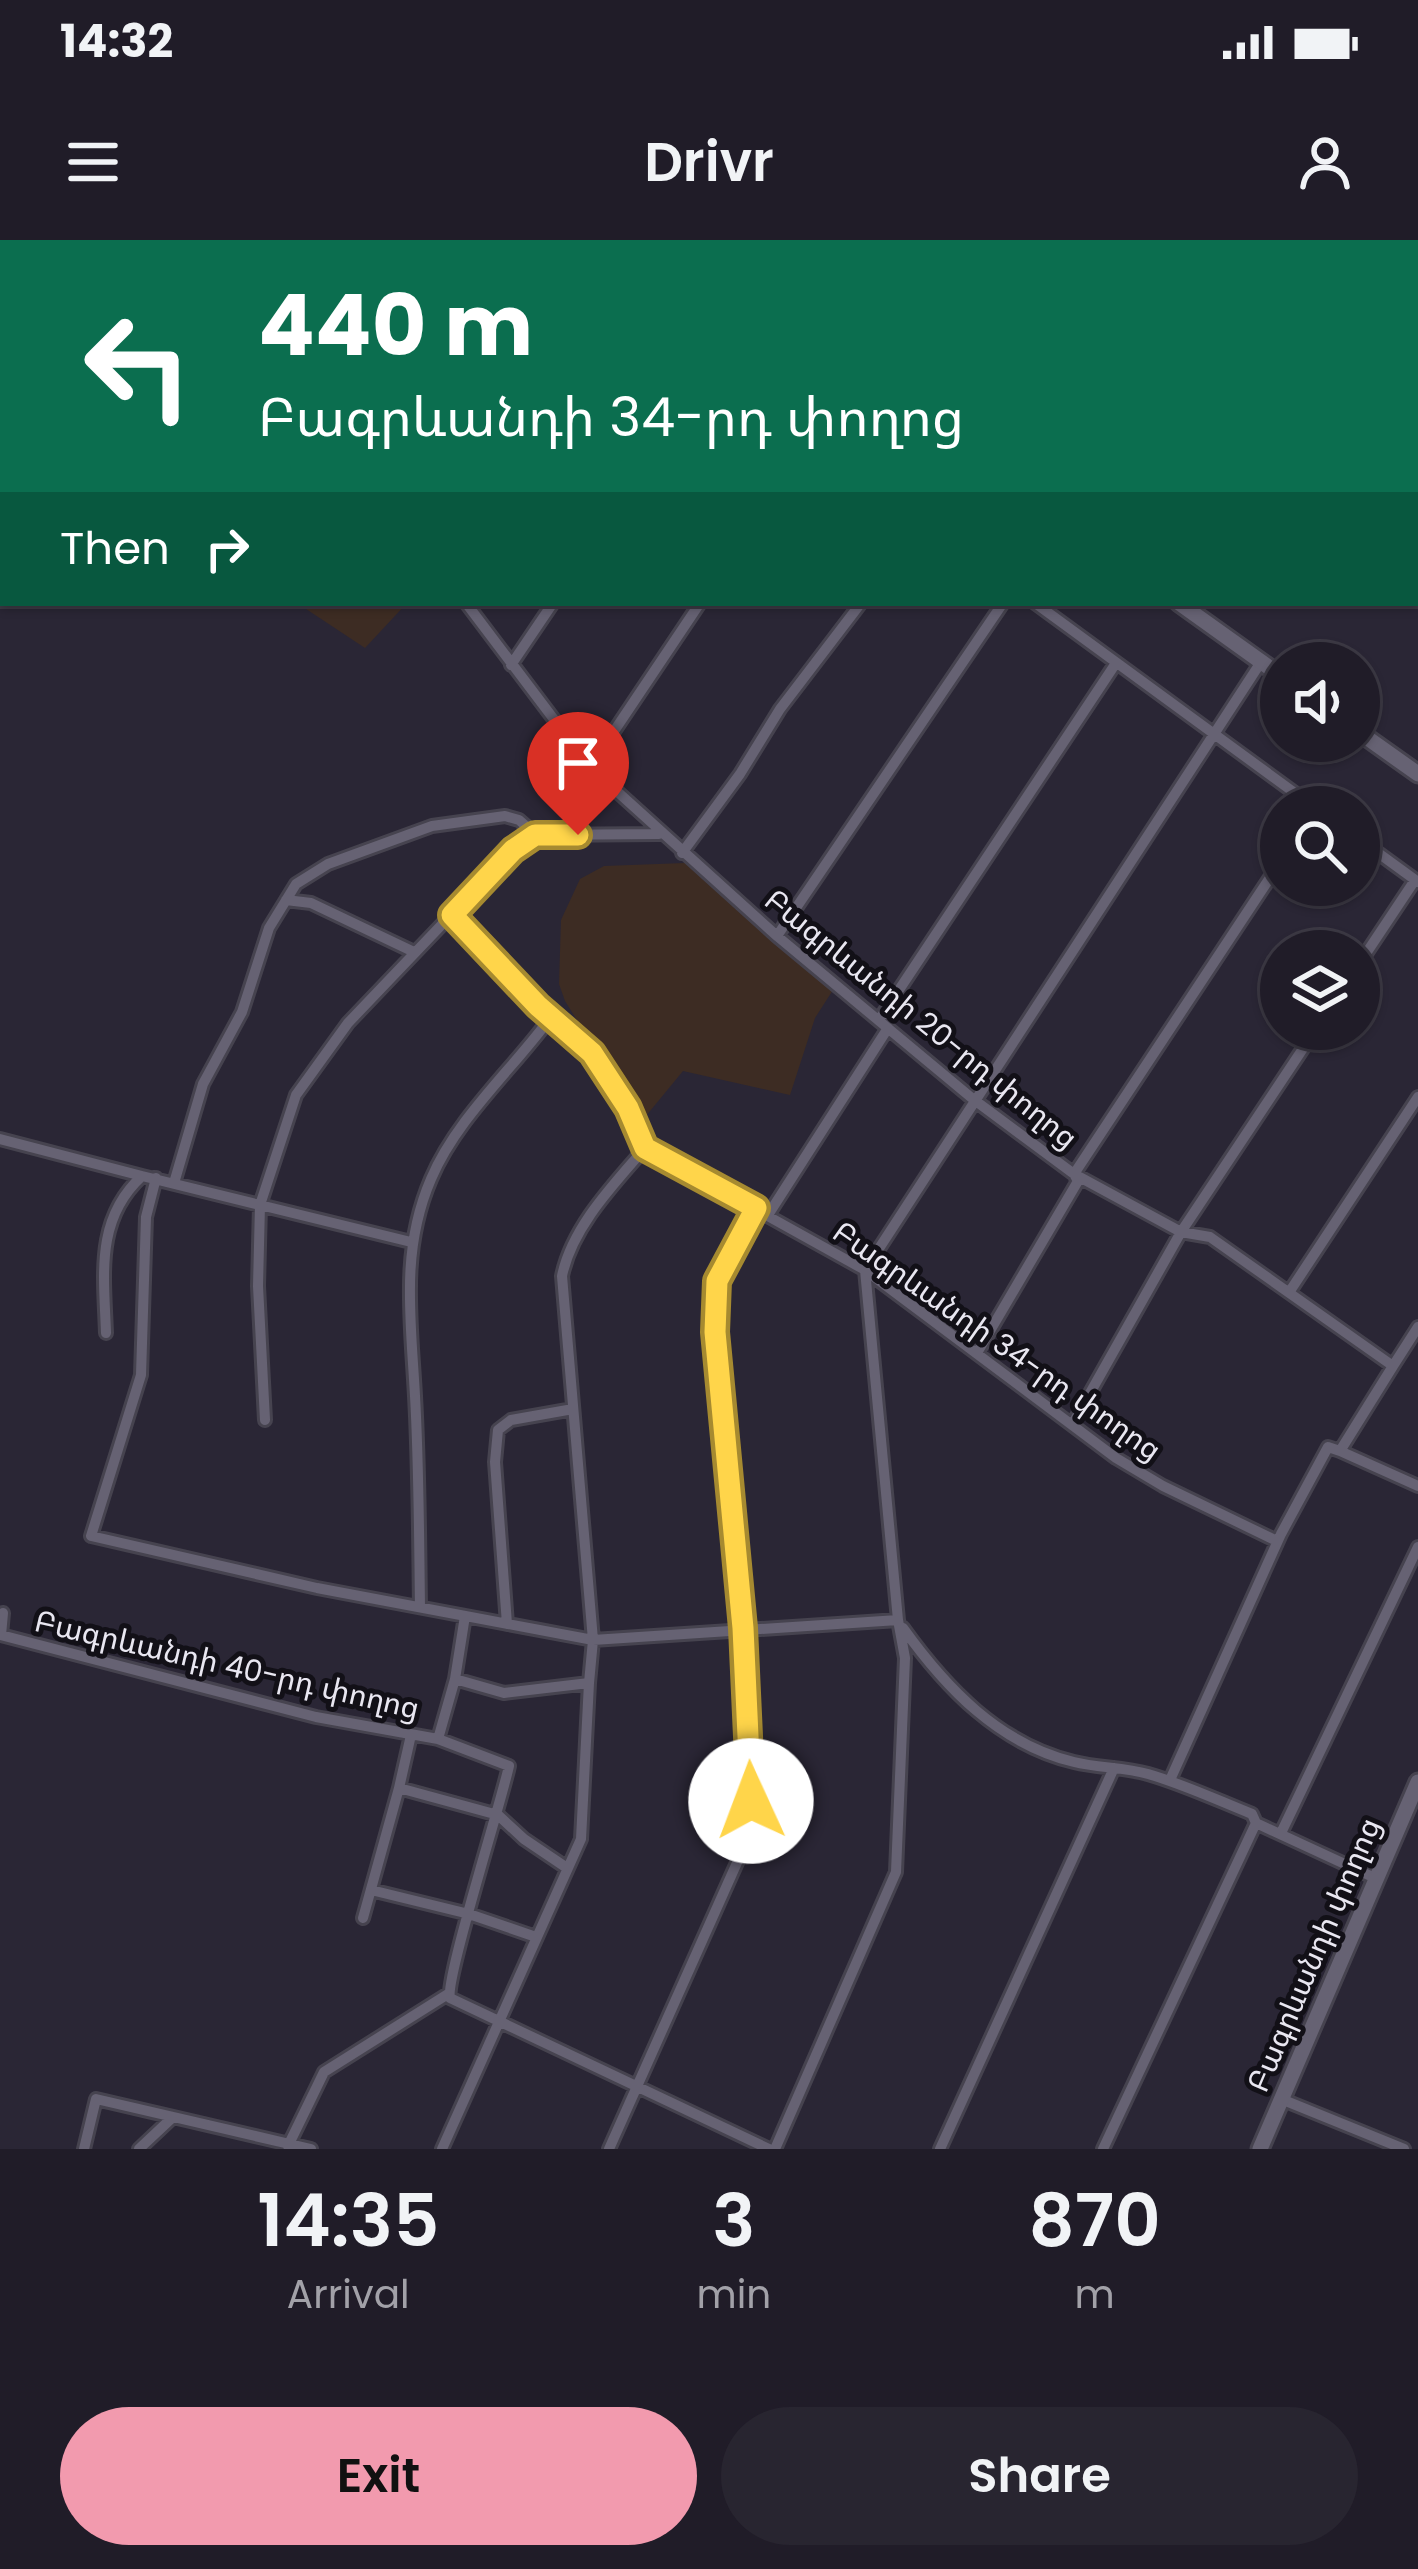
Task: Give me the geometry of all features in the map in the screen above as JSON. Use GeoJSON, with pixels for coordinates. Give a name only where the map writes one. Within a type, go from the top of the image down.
{"type":"FeatureCollection","features":[{"type":"Feature","properties":{"kind":"main road"},"geometry":{"type":"LineString","coordinates":[[1183,606],[1260,661]]}},
{"type":"Feature","properties":{"kind":"main road"},"geometry":{"type":"LineString","coordinates":[[1380,747],[1418,774]]}},
{"type":"Feature","properties":{"kind":"main road","name":"Բագրևանդի փողոց"},"geometry":{"type":"LineString","coordinates":[[1260,2149],[1418,1782]]}},
{"type":"Feature","properties":{"kind":"street","name":"Բագրևանդի 20-րդ փողոց"},"geometry":{"type":"LineString","coordinates":[[468,606],[590,767],[777,937],[973,1099],[1074,1174],[1181,1232],[1210,1238],[1393,1366]]}},
{"type":"Feature","properties":{"kind":"street"},"geometry":{"type":"LineString","coordinates":[[511,665],[551,606]]}},
{"type":"Feature","properties":{"kind":"street"},"geometry":{"type":"LineString","coordinates":[[590,767],[698,606]]}},
{"type":"Feature","properties":{"kind":"street"},"geometry":{"type":"LineString","coordinates":[[682,854],[780,710],[859,606]]}},
{"type":"Feature","properties":{"kind":"street"},"geometry":{"type":"LineString","coordinates":[[777,937],[1002,606]]}},
{"type":"Feature","properties":{"kind":"street"},"geometry":{"type":"LineString","coordinates":[[1039,606],[1285,786]]}},
{"type":"Feature","properties":{"kind":"street"},"geometry":{"type":"LineString","coordinates":[[768,1215],[883,1024],[1116,663]]}},
{"type":"Feature","properties":{"kind":"street"},"geometry":{"type":"LineString","coordinates":[[448,1994],[636,2088],[772,2149],[896,1873],[905,1658],[865,1270],[1260,663]]}},
{"type":"Feature","properties":{"kind":"street"},"geometry":{"type":"LineString","coordinates":[[174,1183],[203,1084],[242,1012],[269,928],[296,884],[328,864],[432,826],[512,817],[536,835]]}},
{"type":"Feature","properties":{"kind":"street"},"geometry":{"type":"LineString","coordinates":[[266,1420],[258,1301],[260,1205],[296,1095],[349,1023],[513,850],[536,835],[659,834]]}},
{"type":"Feature","properties":{"kind":"street"},"geometry":{"type":"LineString","coordinates":[[1380,854],[1416,881],[1380,933]]}},
{"type":"Feature","properties":{"kind":"street"},"geometry":{"type":"LineString","coordinates":[[977,1353],[1078,1180],[1074,1174],[1260,893]]}},
{"type":"Feature","properties":{"kind":"street"},"geometry":{"type":"LineString","coordinates":[[286,900],[311,903],[414,952]]}},
{"type":"Feature","properties":{"kind":"street"},"geometry":{"type":"LineString","coordinates":[[442,2149],[580,1839],[593,1640],[562,1276],[565,1262],[603,1198],[645,1148],[628,1108],[592,1053],[452,915]]}},
{"type":"Feature","properties":{"kind":"street"},"geometry":{"type":"LineString","coordinates":[[420,1607],[415,1392],[408,1317],[411,1242],[433,1174],[454,1139],[551,1017]]}},
{"type":"Feature","properties":{"kind":"street"},"geometry":{"type":"LineString","coordinates":[[1072,1425],[1181,1232],[1302,1050]]}},
{"type":"Feature","properties":{"kind":"street"},"geometry":{"type":"LineString","coordinates":[[1290,1291],[1418,1097]]}},
{"type":"Feature","properties":{"kind":"street"},"geometry":{"type":"LineString","coordinates":[[0,1139],[411,1242]]}},
{"type":"Feature","properties":{"kind":"street","name":"Բագրևանդի 34-րդ փողոց"},"geometry":{"type":"LineString","coordinates":[[645,1148],[865,1270],[1116,1458],[1277,1541]]}},
{"type":"Feature","properties":{"kind":"street"},"geometry":{"type":"LineString","coordinates":[[106,1333],[103,1245],[110,1220],[131,1186],[149,1177]]}},
{"type":"Feature","properties":{"kind":"street"},"geometry":{"type":"LineString","coordinates":[[149,1177],[141,1375],[91,1536],[317,1588],[593,1640],[898,1620]]}},
{"type":"Feature","properties":{"kind":"street"},"geometry":{"type":"LineString","coordinates":[[609,2149],[740,1856],[751,1801],[743,1628],[715,1332],[717,1281],[756,1208]]}},
{"type":"Feature","properties":{"kind":"street"},"geometry":{"type":"LineString","coordinates":[[1340,1450],[1418,1327]]}},
{"type":"Feature","properties":{"kind":"street"},"geometry":{"type":"LineString","coordinates":[[507,1624],[495,1462],[498,1430],[512,1420],[573,1409]]}},
{"type":"Feature","properties":{"kind":"street"},"geometry":{"type":"LineString","coordinates":[[1170,1780],[1277,1541],[1328,1447],[1418,1486]]}},
{"type":"Feature","properties":{"kind":"street"},"geometry":{"type":"LineString","coordinates":[[1281,1833],[1418,1547]]}},
{"type":"Feature","properties":{"kind":"street","name":"Բագրևանդի 40-րդ փողոց"},"geometry":{"type":"LineString","coordinates":[[3,1613],[1,1635],[316,1717],[438,1739],[455,1679],[504,1693],[589,1683]]}},
{"type":"Feature","properties":{"kind":"street"},"geometry":{"type":"LineString","coordinates":[[455,1679],[465,1616]]}},
{"type":"Feature","properties":{"kind":"street"},"geometry":{"type":"LineString","coordinates":[[898,1620],[949,1686],[992,1724],[1072,1762],[1170,1780],[1252,1814],[1256,1823],[1375,1878]]}},
{"type":"Feature","properties":{"kind":"street"},"geometry":{"type":"LineString","coordinates":[[363,1918],[411,1735]]}},
{"type":"Feature","properties":{"kind":"street"},"geometry":{"type":"LineString","coordinates":[[287,2146],[324,2072],[448,1994],[509,1766],[438,1739]]}},
{"type":"Feature","properties":{"kind":"street"},"geometry":{"type":"LineString","coordinates":[[940,2149],[1114,1768]]}},
{"type":"Feature","properties":{"kind":"street"},"geometry":{"type":"LineString","coordinates":[[399,1788],[498,1815],[566,1868]]}},
{"type":"Feature","properties":{"kind":"street"},"geometry":{"type":"LineString","coordinates":[[1103,2149],[1256,1823]]}},
{"type":"Feature","properties":{"kind":"street"},"geometry":{"type":"LineString","coordinates":[[371,1890],[469,1914],[536,1937]]}},
{"type":"Feature","properties":{"kind":"street"},"geometry":{"type":"LineString","coordinates":[[84,2149],[96,2099],[310,2149]]}},
{"type":"Feature","properties":{"kind":"street"},"geometry":{"type":"LineString","coordinates":[[1282,2099],[1398,2148]]}},
{"type":"Feature","properties":{"kind":"street"},"geometry":{"type":"LineString","coordinates":[[139,2149],[173,2117]]}},
{"type":"Feature","properties":{"kind":"shaded area"},"geometry":{"type":"Polygon","coordinates":[[[302,606],[404,606],[365,648],[302,606]]]}},
{"type":"Feature","properties":{"kind":"shaded area"},"geometry":{"type":"Polygon","coordinates":[[[685,863],[833,990],[815,1018],[790,1095],[683,1071],[641,1122],[565,1001],[559,984],[561,920],[580,879],[604,866],[685,863]]]}},
{"type":"Feature","properties":{"kind":"route"},"geometry":{"type":"LineString","coordinates":[[578,835],[535,835],[513,850],[452,915],[538,1006],[592,1053],[628,1108],[645,1148],[756,1208],[717,1281],[715,1332],[743,1628],[751,1801]]}}]}
